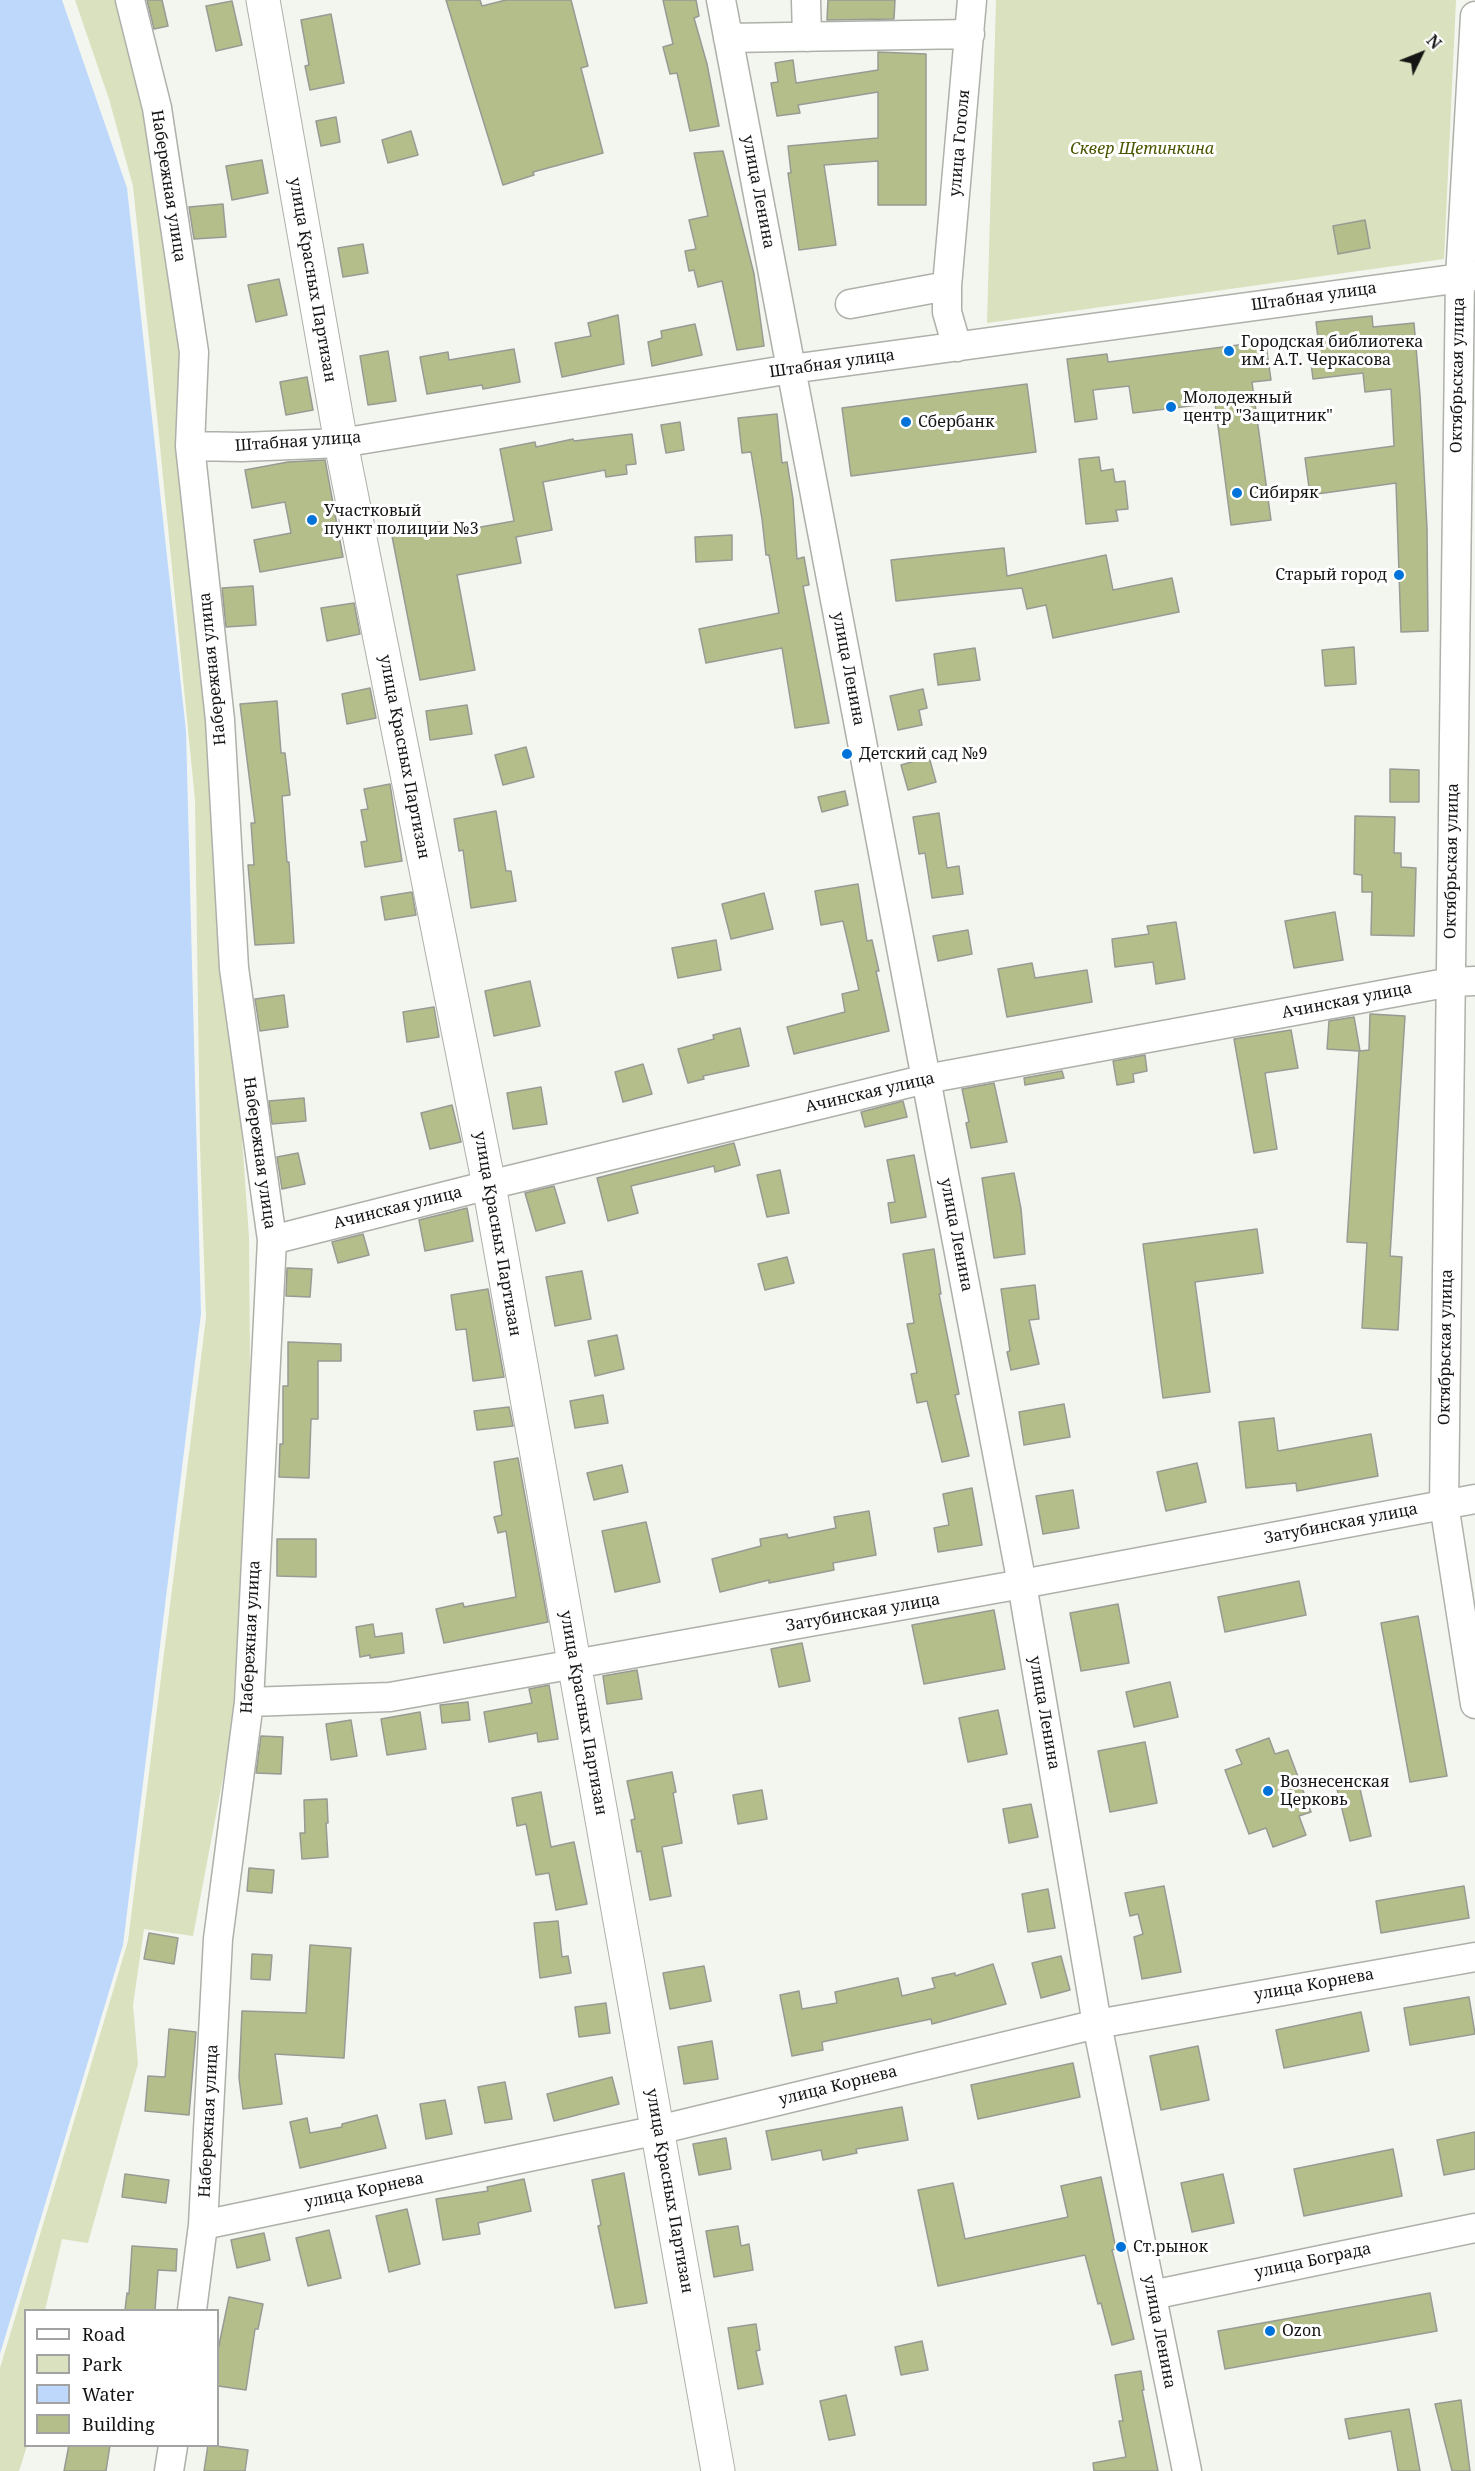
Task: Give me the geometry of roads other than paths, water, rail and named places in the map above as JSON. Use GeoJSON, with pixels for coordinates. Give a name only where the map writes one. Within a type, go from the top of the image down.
{"type":"FeatureCollection","features":[{"type":"Feature","properties":{"kind":"main road","name":"улица Красных Партизан"},"geometry":{"type":"LineString","coordinates":[[263,0],[341,442],[489,1185],[718,2471]]}},
{"type":"Feature","properties":{"kind":"street","name":"Набережная улица"},"geometry":{"type":"LineString","coordinates":[[130,0],[157,108],[194,352],[190,446],[220,720],[234,968],[272,1240],[249,1702],[218,1939],[203,2225],[192,2309]]}},
{"type":"Feature","properties":{"kind":"street","name":"улица Ленина"},"geometry":{"type":"LineString","coordinates":[[721,0],[1022,1584],[1097,2024],[1186,2471]]}},
{"type":"Feature","properties":{"kind":"street"},"geometry":{"type":"LineString","coordinates":[[806,0],[807,37]]}},
{"type":"Feature","properties":{"kind":"street","name":"улица Гоголя"},"geometry":{"type":"LineString","coordinates":[[957,347],[946,312],[947,286],[972,0]]}},
{"type":"Feature","properties":{"kind":"street","name":"Октябрьская улица"},"geometry":{"type":"LineString","coordinates":[[1475,16],[1467,277],[1463,982],[1444,1504],[1475,1704]]}},
{"type":"Feature","properties":{"kind":"street"},"geometry":{"type":"LineString","coordinates":[[728,38],[970,34]]}},
{"type":"Feature","properties":{"kind":"street","name":"Штабная улица"},"geometry":{"type":"LineString","coordinates":[[190,446],[243,447],[341,442],[791,369],[1467,277]]}},
{"type":"Feature","properties":{"kind":"street"},"geometry":{"type":"LineString","coordinates":[[850,304],[947,286]]}},
{"type":"Feature","properties":{"kind":"street","name":"Ачинская улица"},"geometry":{"type":"LineString","coordinates":[[272,1240],[926,1079],[1463,982]]}},
{"type":"Feature","properties":{"kind":"street","name":"Затубинская улица"},"geometry":{"type":"LineString","coordinates":[[249,1702],[390,1697],[1022,1584],[1475,1499]]}},
{"type":"Feature","properties":{"kind":"street","name":"улица Корнева"},"geometry":{"type":"LineString","coordinates":[[203,2225],[658,2130],[1097,2024],[1475,1957]]}},
{"type":"Feature","properties":{"kind":"street","name":"улица Бограда"},"geometry":{"type":"LineString","coordinates":[[1152,2295],[1475,2228]]}},
{"type":"Feature","properties":{"kind":"street"},"geometry":{"type":"LineString","coordinates":[[169,2471],[173,2447]]}},
{"type":"Feature","properties":{"kind":"water"},"geometry":{"type":"Polygon","coordinates":[[[0,0],[62,0],[127,188],[186,731],[201,1314],[123,1945],[0,2354],[0,0]]]}},
{"type":"Feature","properties":{"kind":"place","name":"Городская библиотека им. А.Т. Черкасова"},"geometry":{"type":"Point","coordinates":[1229,351]}},
{"type":"Feature","properties":{"kind":"place","name":"Молодежный центр \"Защитник\""},"geometry":{"type":"Point","coordinates":[1171,407]}},
{"type":"Feature","properties":{"kind":"place","name":"Сбербанк"},"geometry":{"type":"Point","coordinates":[906,422]}},
{"type":"Feature","properties":{"kind":"place","name":"Сибиряк"},"geometry":{"type":"Point","coordinates":[1237,493]}},
{"type":"Feature","properties":{"kind":"place","name":"Участковый пункт полиции №3"},"geometry":{"type":"Point","coordinates":[312,520]}},
{"type":"Feature","properties":{"kind":"place","name":"Старый город"},"geometry":{"type":"Point","coordinates":[1399,575]}},
{"type":"Feature","properties":{"kind":"place","name":"Детский сад №9"},"geometry":{"type":"Point","coordinates":[847,754]}},
{"type":"Feature","properties":{"kind":"place","name":"Вознесенская Церковь"},"geometry":{"type":"Point","coordinates":[1268,1791]}},
{"type":"Feature","properties":{"kind":"place","name":"Ст.рынок"},"geometry":{"type":"Point","coordinates":[1121,2247]}},
{"type":"Feature","properties":{"kind":"place","name":"Ozon"},"geometry":{"type":"Point","coordinates":[1270,2331]}},
{"type":"Feature","properties":{"kind":"park label","name":"Сквер Щетинкина"},"geometry":{"type":"Point","coordinates":[1142,149]}}]}
